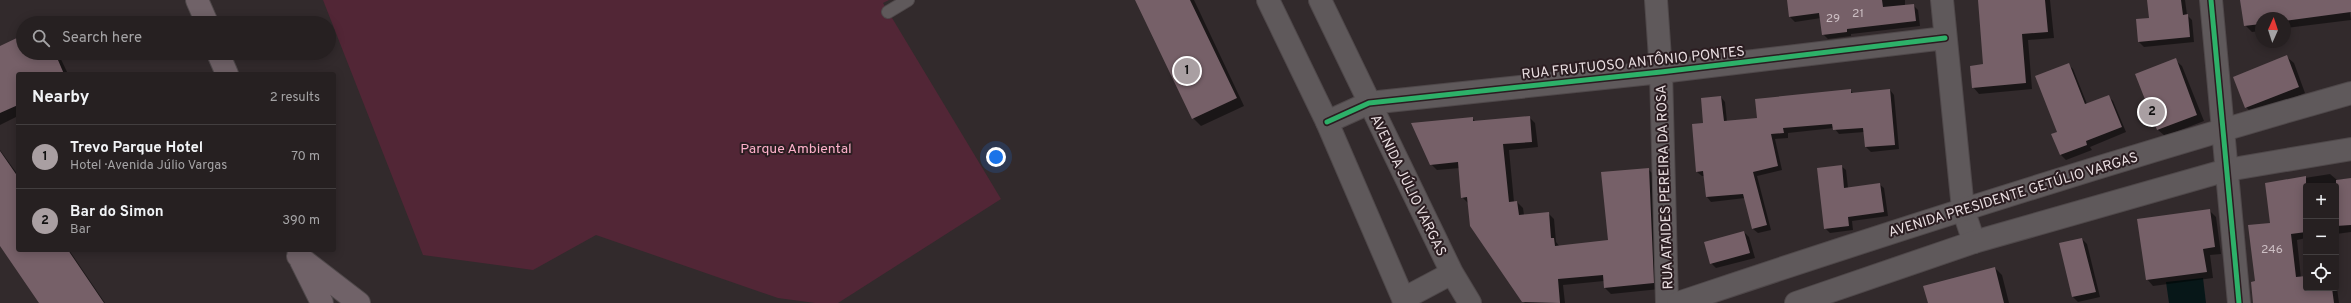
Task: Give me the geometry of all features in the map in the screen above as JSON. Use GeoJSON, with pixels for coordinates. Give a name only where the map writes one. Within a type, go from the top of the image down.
{"type":"FeatureCollection","features":[{"type":"Feature","properties":{"kind":"highway"},"geometry":{"type":"LineString","coordinates":[[198,0],[204,16]]}},
{"type":"Feature","properties":{"kind":"highway"},"geometry":{"type":"LineString","coordinates":[[221,60],[226,72]]}},
{"type":"Feature","properties":{"kind":"highway"},"geometry":{"type":"LineString","coordinates":[[297,253],[322,303]]}},
{"type":"Feature","properties":{"kind":"highway"},"geometry":{"type":"LineString","coordinates":[[297,253],[359,303]]}},
{"type":"Feature","properties":{"kind":"main road"},"geometry":{"type":"LineString","coordinates":[[1268,0],[1327,122],[1404,301],[1452,273]]}},
{"type":"Feature","properties":{"kind":"main road","name":"AVENIDA JÚLIO VARGAS"},"geometry":{"type":"LineString","coordinates":[[1320,0],[1452,273],[1470,303]]}},
{"type":"Feature","properties":{"kind":"main road","name":"RUA ATAIDES PEREIRA DA ROSA"},"geometry":{"type":"LineString","coordinates":[[1656,0],[1661,72],[1667,303]]}},
{"type":"Feature","properties":{"kind":"main road"},"geometry":{"type":"LineString","coordinates":[[1942,0],[1963,209],[1974,242]]}},
{"type":"Feature","properties":{"kind":"main road"},"geometry":{"type":"LineString","coordinates":[[2210,0],[2239,303]]}},
{"type":"Feature","properties":{"kind":"main road","name":"RUA FRUTUOSO ANTÔNIO PONTES"},"geometry":{"type":"LineString","coordinates":[[1327,122],[1369,103],[1661,72],[1945,38]]}},
{"type":"Feature","properties":{"kind":"main road","name":"AVENIDA PRESIDENTE GETÚLIO VARGAS"},"geometry":{"type":"LineString","coordinates":[[1678,303],[1963,209],[2222,129],[2351,93]]}},
{"type":"Feature","properties":{"kind":"main road"},"geometry":{"type":"LineString","coordinates":[[1796,303],[1974,242],[2227,170],[2351,149]]}},
{"type":"Feature","properties":{"kind":"lane"},"geometry":{"type":"LineString","coordinates":[[888,12],[908,0]]}},
{"type":"Feature","properties":{"kind":"green space","name":"Parque Ambiental"},"geometry":{"type":"Polygon","coordinates":[[[323,0],[889,0],[883,3],[1001,199],[838,303],[815,303],[778,298],[596,235],[533,270],[423,255],[336,33],[336,16],[329,16],[323,0]]]}},
{"type":"Feature","properties":{"kind":"shaded area"},"geometry":{"type":"Polygon","coordinates":[[[2203,278],[2206,303],[2169,303],[2166,282],[2203,278]]]}},
{"type":"Feature","properties":{"kind":"building"},"geometry":{"type":"Polygon","coordinates":[[[1135,0],[1190,0],[1237,98],[1192,119],[1135,0]]]}},
{"type":"Feature","properties":{"kind":"building"},"geometry":{"type":"Polygon","coordinates":[[[1787,0],[1882,0],[1883,7],[1914,4],[1916,21],[1847,29],[1847,32],[1822,35],[1819,13],[1789,17],[1787,0]]]}},
{"type":"Feature","properties":{"kind":"building"},"geometry":{"type":"Polygon","coordinates":[[[1978,0],[2045,0],[2048,32],[2022,34],[2026,83],[1972,88],[1970,66],[1983,64],[1978,0]]]}},
{"type":"Feature","properties":{"kind":"building"},"geometry":{"type":"Polygon","coordinates":[[[2147,0],[2181,0],[2183,15],[2188,14],[2190,37],[2138,42],[2136,19],[2149,18],[2147,0]]]}},
{"type":"Feature","properties":{"kind":"building"},"geometry":{"type":"Polygon","coordinates":[[[2240,0],[2351,0],[2351,12],[2291,20],[2291,12],[2255,12],[2255,25],[2244,26],[2240,0]]]}},
{"type":"Feature","properties":{"kind":"building"},"geometry":{"type":"Polygon","coordinates":[[[16,38],[16,60],[58,60],[63,72],[16,72],[16,106],[0,113],[0,46],[16,38]]]}},
{"type":"Feature","properties":{"kind":"building"},"geometry":{"type":"Polygon","coordinates":[[[2287,55],[2299,87],[2245,108],[2233,77],[2287,55]]]}},
{"type":"Feature","properties":{"kind":"building"},"geometry":{"type":"Polygon","coordinates":[[[2176,58],[2197,115],[2157,130],[2135,74],[2176,58]]]}},
{"type":"Feature","properties":{"kind":"building"},"geometry":{"type":"Polygon","coordinates":[[[2069,63],[2085,104],[2109,95],[2122,127],[2086,141],[2087,145],[2060,155],[2051,134],[2057,132],[2035,76],[2069,63]]]}},
{"type":"Feature","properties":{"kind":"building"},"geometry":{"type":"Polygon","coordinates":[[[1851,89],[1851,93],[1890,89],[1895,145],[1865,147],[1863,128],[1833,130],[1832,124],[1783,128],[1784,133],[1771,134],[1778,166],[1753,172],[1767,225],[1752,229],[1743,194],[1706,197],[1703,171],[1696,172],[1692,124],[1703,123],[1701,98],[1721,96],[1724,121],[1757,118],[1755,99],[1851,89]]]}},
{"type":"Feature","properties":{"kind":"building"},"geometry":{"type":"Polygon","coordinates":[[[1530,116],[1532,142],[1503,144],[1509,202],[1517,201],[1519,215],[1549,212],[1551,238],[1554,238],[1555,246],[1608,240],[1601,172],[1649,168],[1654,283],[1604,288],[1603,275],[1558,279],[1560,303],[1522,302],[1470,226],[1467,197],[1461,198],[1458,162],[1430,165],[1411,123],[1473,117],[1473,121],[1530,116]]]}},
{"type":"Feature","properties":{"kind":"building"},"geometry":{"type":"Polygon","coordinates":[[[0,151],[16,174],[16,252],[69,252],[104,303],[39,303],[0,246],[0,151]]]}},
{"type":"Feature","properties":{"kind":"building"},"geometry":{"type":"Polygon","coordinates":[[[1842,165],[1844,188],[1880,183],[1884,212],[1848,217],[1849,226],[1824,229],[1817,168],[1842,165]]]}},
{"type":"Feature","properties":{"kind":"building"},"geometry":{"type":"Polygon","coordinates":[[[2306,176],[2306,183],[2303,183],[2303,232],[2291,234],[2296,277],[2303,276],[2303,291],[2332,291],[2334,303],[2253,303],[2251,282],[2255,281],[2248,225],[2270,223],[2265,183],[2306,176]]]}},
{"type":"Feature","properties":{"kind":"building"},"geometry":{"type":"Polygon","coordinates":[[[2351,178],[2351,225],[2339,226],[2339,183],[2336,183],[2336,180],[2351,178]]]}},
{"type":"Feature","properties":{"kind":"building"},"geometry":{"type":"Polygon","coordinates":[[[2210,209],[2215,247],[2203,249],[2207,272],[2146,280],[2137,219],[2210,209]]]}},
{"type":"Feature","properties":{"kind":"building"},"geometry":{"type":"Polygon","coordinates":[[[1744,231],[1750,253],[1710,264],[1704,242],[1744,231]]]}},
{"type":"Feature","properties":{"kind":"building"},"geometry":{"type":"Polygon","coordinates":[[[2082,238],[2096,292],[2072,297],[2059,243],[2082,238]]]}},
{"type":"Feature","properties":{"kind":"building"},"geometry":{"type":"Polygon","coordinates":[[[1995,267],[2004,303],[1928,303],[1923,286],[1995,267]]]}},
{"type":"Feature","properties":{"kind":"cycle path"},"geometry":{"type":"LineString","coordinates":[[2211,0],[2239,303]]}},
{"type":"Feature","properties":{"kind":"cycle path"},"geometry":{"type":"LineString","coordinates":[[1327,122],[1369,103],[1661,72],[1945,38]]}},
{"type":"Feature","properties":{"kind":"place","name":"Trevo Parque Hotel"},"geometry":{"type":"Point","coordinates":[1187,71]}},
{"type":"Feature","properties":{"kind":"place","name":"Bar do Simon"},"geometry":{"type":"Point","coordinates":[2152,112]}}]}
